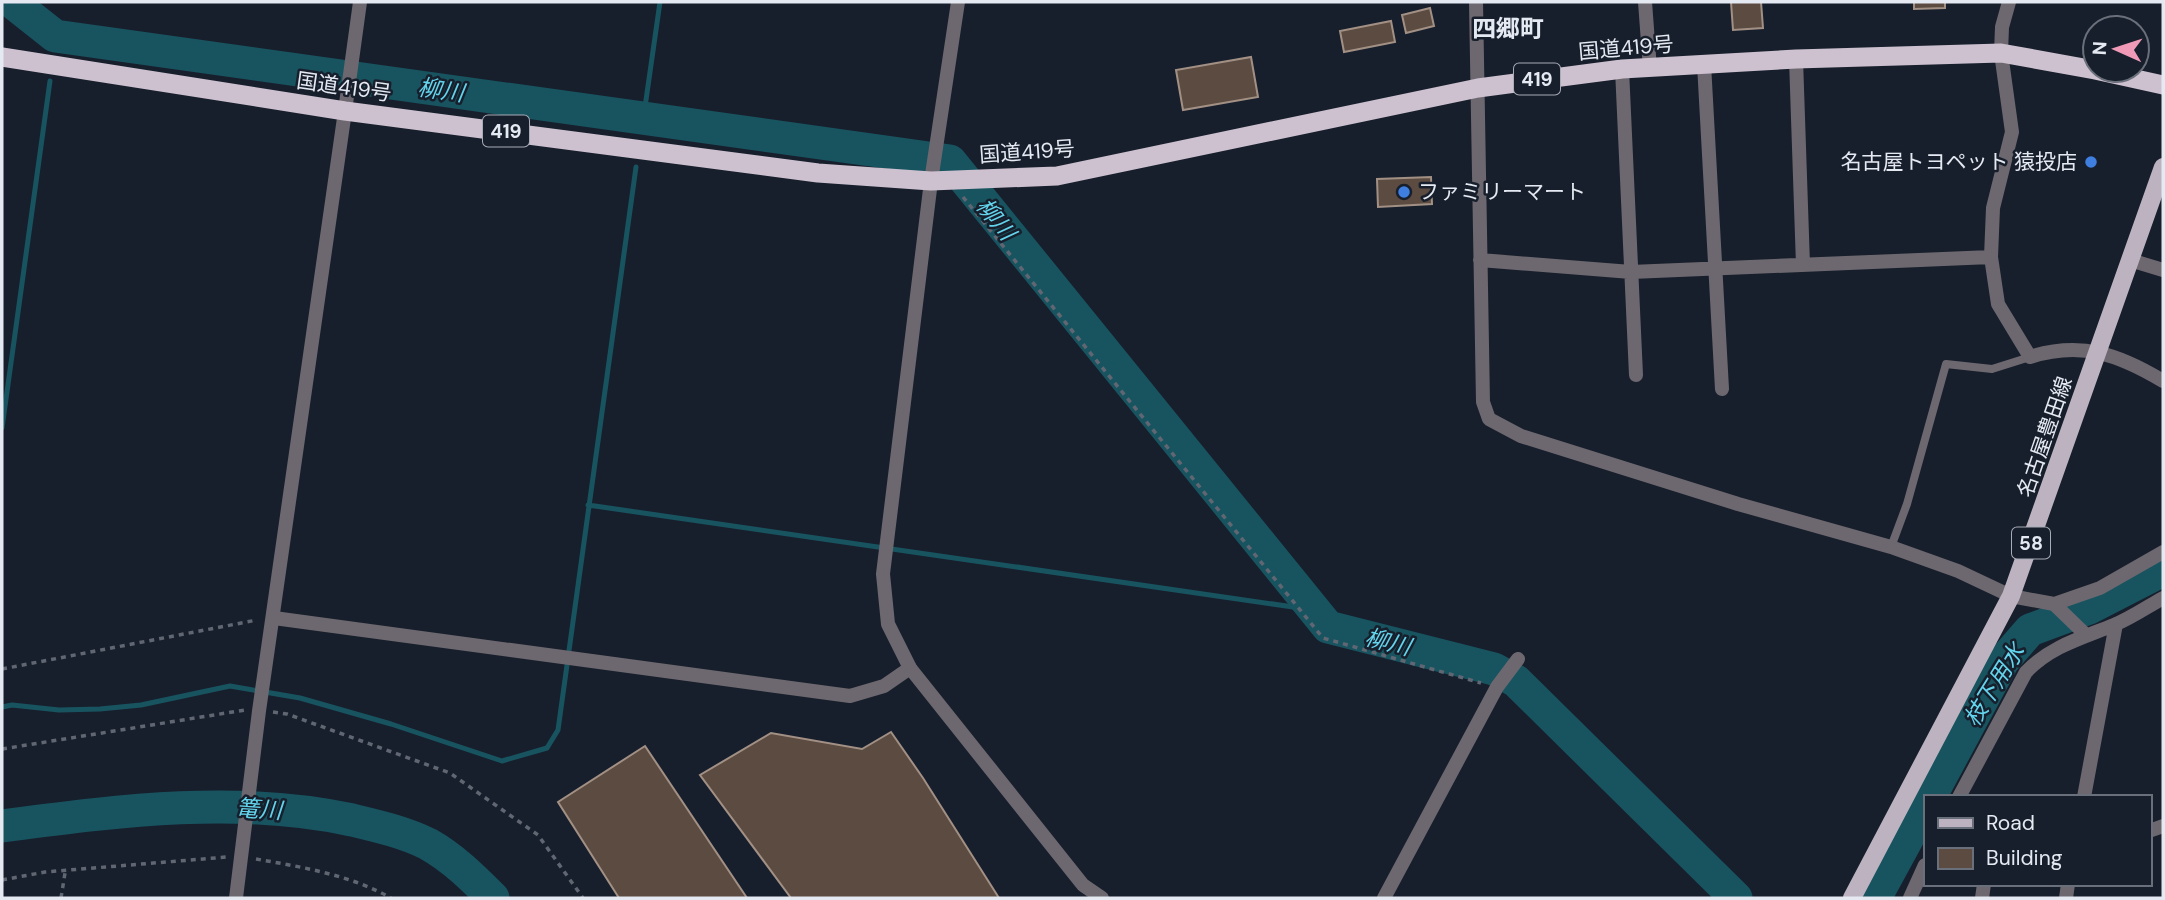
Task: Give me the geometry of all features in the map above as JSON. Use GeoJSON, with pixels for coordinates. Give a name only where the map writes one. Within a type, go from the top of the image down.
{"type":"FeatureCollection","features":[{"type":"Feature","properties":{"kind":"highway","name":"国道419号"},"geometry":{"type":"LineString","coordinates":[[2,57],[346,102],[818,173],[940,180],[1056,176],[1478,88],[1622,69],[1796,59],[2001,53],[2081,67]]}},
{"type":"Feature","properties":{"kind":"main road","name":"名古屋豊田線"},"geometry":{"type":"LineString","coordinates":[[1852,898],[2011,596],[2163,167]]}},
{"type":"Feature","properties":{"kind":"street"},"geometry":{"type":"LineString","coordinates":[[958,2],[935,148],[940,180],[883,574],[888,624],[911,668],[1083,885],[1102,898]]}},
{"type":"Feature","properties":{"kind":"street"},"geometry":{"type":"LineString","coordinates":[[1476,2],[1483,402],[1489,419],[1495,425],[1738,504],[1891,547],[1958,571],[2011,596],[2056,605],[2100,588],[2163,552]]}},
{"type":"Feature","properties":{"kind":"street"},"geometry":{"type":"LineString","coordinates":[[1645,2],[1650,69]]}},
{"type":"Feature","properties":{"kind":"street"},"geometry":{"type":"LineString","coordinates":[[2009,2],[2002,27],[2001,53],[2012,132],[1993,208],[1991,257],[1998,304],[2030,357],[2071,348],[2098,351],[2163,381]]}},
{"type":"Feature","properties":{"kind":"street"},"geometry":{"type":"LineString","coordinates":[[236,898],[259,711],[359,5]]}},
{"type":"Feature","properties":{"kind":"street"},"geometry":{"type":"LineString","coordinates":[[1796,59],[1804,265]]}},
{"type":"Feature","properties":{"kind":"street"},"geometry":{"type":"LineString","coordinates":[[1704,64],[1722,388]]}},
{"type":"Feature","properties":{"kind":"street"},"geometry":{"type":"LineString","coordinates":[[1622,69],[1636,375]]}},
{"type":"Feature","properties":{"kind":"street"},"geometry":{"type":"LineString","coordinates":[[1480,260],[1631,272],[1991,257]]}},
{"type":"Feature","properties":{"kind":"street"},"geometry":{"type":"LineString","coordinates":[[2130,260],[2163,270]]}},
{"type":"Feature","properties":{"kind":"street"},"geometry":{"type":"LineString","coordinates":[[1960,795],[2026,672],[2040,657],[2080,629],[2116,624],[2163,598]]}},
{"type":"Feature","properties":{"kind":"street"},"geometry":{"type":"LineString","coordinates":[[2056,605],[2080,629]]}},
{"type":"Feature","properties":{"kind":"street"},"geometry":{"type":"LineString","coordinates":[[274,618],[850,696],[884,686],[911,668]]}},
{"type":"Feature","properties":{"kind":"street"},"geometry":{"type":"LineString","coordinates":[[2084,795],[2116,624]]}},
{"type":"Feature","properties":{"kind":"street"},"geometry":{"type":"LineString","coordinates":[[1384,898],[1497,686],[1518,659]]}},
{"type":"Feature","properties":{"kind":"street"},"geometry":{"type":"LineString","coordinates":[[1910,898],[1924,867]]}},
{"type":"Feature","properties":{"kind":"lane"},"geometry":{"type":"LineString","coordinates":[[1891,547],[1907,504],[1946,364],[1992,369],[2030,357]]}},
{"type":"Feature","properties":{"kind":"path"},"geometry":{"type":"LineString","coordinates":[[940,180],[1323,638],[1497,686]]}},
{"type":"Feature","properties":{"kind":"path"},"geometry":{"type":"LineString","coordinates":[[2,669],[274,618]]}},
{"type":"Feature","properties":{"kind":"path"},"geometry":{"type":"LineString","coordinates":[[2,749],[234,710],[286,714],[450,773],[538,835],[583,898]]}},
{"type":"Feature","properties":{"kind":"path"},"geometry":{"type":"LineString","coordinates":[[2,880],[45,872],[65,873],[170,860],[242,857],[304,867],[372,887],[391,898]]}},
{"type":"Feature","properties":{"kind":"path"},"geometry":{"type":"LineString","coordinates":[[61,898],[65,873]]}},
{"type":"Feature","properties":{"kind":"building"},"geometry":{"type":"Polygon","coordinates":[[[1731,2],[1761,2],[1763,28],[1733,30],[1731,2]]]}},
{"type":"Feature","properties":{"kind":"building"},"geometry":{"type":"Polygon","coordinates":[[[1914,2],[1945,2],[1945,8],[1914,9],[1914,2]]]}},
{"type":"Feature","properties":{"kind":"building"},"geometry":{"type":"Polygon","coordinates":[[[1430,8],[1434,26],[1406,33],[1402,15],[1430,8]]]}},
{"type":"Feature","properties":{"kind":"building"},"geometry":{"type":"Polygon","coordinates":[[[1391,21],[1395,42],[1344,52],[1340,31],[1391,21]]]}},
{"type":"Feature","properties":{"kind":"building"},"geometry":{"type":"Polygon","coordinates":[[[1251,57],[1258,97],[1183,110],[1176,70],[1251,57]]]}},
{"type":"Feature","properties":{"kind":"building","name":"ファミリーマート"},"geometry":{"type":"Polygon","coordinates":[[[1431,177],[1432,204],[1378,207],[1377,179],[1431,177]]]}},
{"type":"Feature","properties":{"kind":"building"},"geometry":{"type":"Polygon","coordinates":[[[891,732],[999,898],[791,898],[700,775],[771,733],[862,749],[891,732]]]}},
{"type":"Feature","properties":{"kind":"building"},"geometry":{"type":"Polygon","coordinates":[[[645,746],[747,898],[619,898],[558,802],[645,746]]]}},
{"type":"Feature","properties":{"kind":"waterway","name":"柳川"},"geometry":{"type":"LineString","coordinates":[[12,2],[55,36],[950,161],[1328,627],[1494,669],[1516,681],[1736,898]]}},
{"type":"Feature","properties":{"kind":"waterway"},"geometry":{"type":"LineString","coordinates":[[645,107],[660,2]]}},
{"type":"Feature","properties":{"kind":"waterway"},"geometry":{"type":"LineString","coordinates":[[2,428],[50,81]]}},
{"type":"Feature","properties":{"kind":"waterway"},"geometry":{"type":"LineString","coordinates":[[2,707],[12,705],[59,710],[100,709],[141,705],[230,686],[300,698],[391,724],[502,761],[547,748],[558,730],[636,167]]}},
{"type":"Feature","properties":{"kind":"waterway"},"geometry":{"type":"LineString","coordinates":[[588,505],[1314,610]]}},
{"type":"Feature","properties":{"kind":"waterway","name":"枝下用水"},"geometry":{"type":"LineString","coordinates":[[1931,795],[2003,661],[2030,630],[2089,608],[2163,570]]}},
{"type":"Feature","properties":{"kind":"waterway","name":"篭川"},"geometry":{"type":"LineString","coordinates":[[2,826],[177,808],[265,808],[308,812],[381,827],[428,844],[454,862],[493,898]]}},
{"type":"Feature","properties":{"kind":"waterway","name":"枝下用水"},"geometry":{"type":"LineString","coordinates":[[1875,898],[1924,808]]}},
{"type":"Feature","properties":{"kind":"place","name":"名古屋トヨペット 猿投店"},"geometry":{"type":"Point","coordinates":[2091,162]}},
{"type":"Feature","properties":{"kind":"place","name":"ファミリーマート"},"geometry":{"type":"Point","coordinates":[1404,192]}},
{"type":"Feature","properties":{"kind":"district","name":"四郷町"},"geometry":{"type":"Point","coordinates":[1508,28]}}]}
